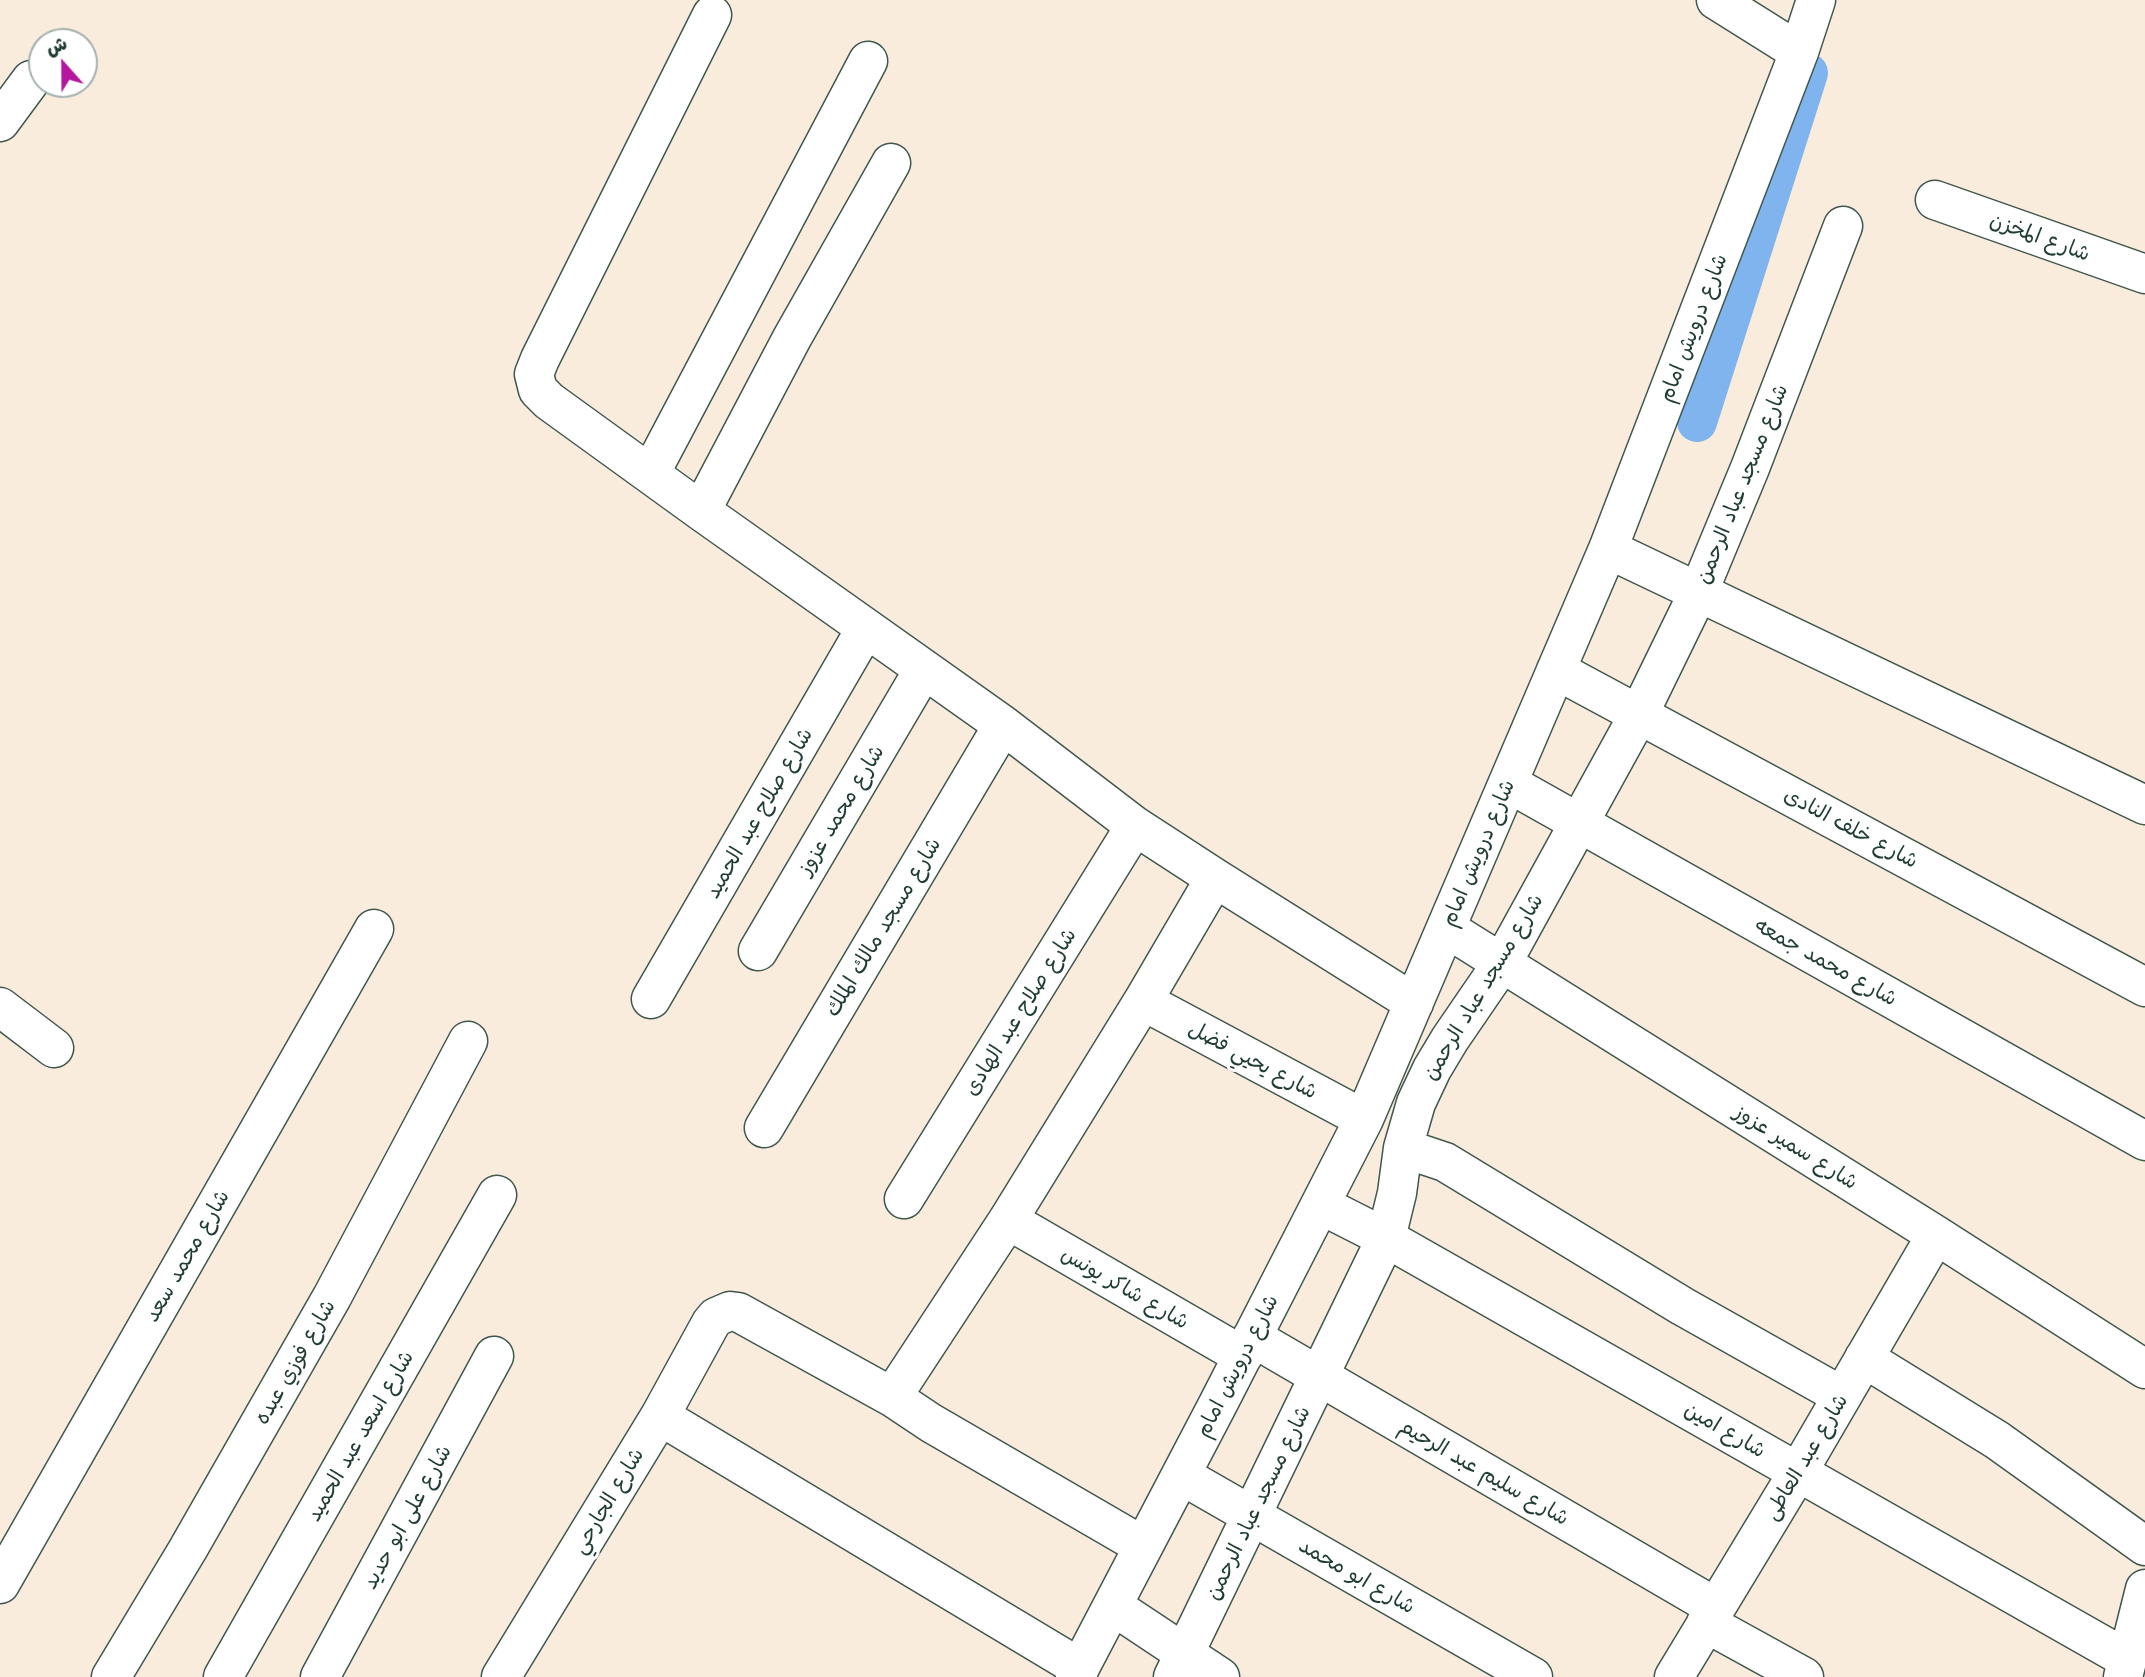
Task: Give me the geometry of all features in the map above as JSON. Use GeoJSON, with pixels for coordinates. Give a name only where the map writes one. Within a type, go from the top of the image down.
{"type":"FeatureCollection","features":[{"type":"Feature","properties":{"kind":"street"},"geometry":{"type":"LineString","coordinates":[[1716,0],[1799,51]]}},
{"type":"Feature","properties":{"kind":"street","name":"شارع درويش امام"},"geometry":{"type":"LineString","coordinates":[[1078,1673],[1364,1119],[1608,548],[1799,51],[1816,0]]}},
{"type":"Feature","properties":{"kind":"street"},"geometry":{"type":"LineString","coordinates":[[712,15],[534,374],[538,390],[549,401],[701,511],[1003,726],[1135,826],[1414,1003]]}},
{"type":"Feature","properties":{"kind":"street"},"geometry":{"type":"LineString","coordinates":[[650,474],[868,61]]}},
{"type":"Feature","properties":{"kind":"street"},"geometry":{"type":"LineString","coordinates":[[0,122],[28,84]]}},
{"type":"Feature","properties":{"kind":"street"},"geometry":{"type":"LineString","coordinates":[[701,511],[792,338],[891,163]]}},
{"type":"Feature","properties":{"kind":"street","name":"شارع المخزن"},"geometry":{"type":"LineString","coordinates":[[1935,200],[2145,274]]}},
{"type":"Feature","properties":{"kind":"street","name":"شارع مسجد عباد الرحمن"},"geometry":{"type":"LineString","coordinates":[[1179,1666],[1386,1238],[1397,1193],[1403,1148],[1416,1103],[1432,1069],[1502,963],[1639,714],[1699,592],[1843,226]]}},
{"type":"Feature","properties":{"kind":"street"},"geometry":{"type":"LineString","coordinates":[[1608,548],[2145,805]]}},
{"type":"Feature","properties":{"kind":"street","name":"شارع صلاح عبد الحميد"},"geometry":{"type":"LineString","coordinates":[[651,999],[866,628]]}},
{"type":"Feature","properties":{"kind":"street","name":"شارع محمد عزوز"},"geometry":{"type":"LineString","coordinates":[[758,951],[924,669]]}},
{"type":"Feature","properties":{"kind":"street","name":"شارع خلف النادى"},"geometry":{"type":"LineString","coordinates":[[1556,670],[2145,987]]}},
{"type":"Feature","properties":{"kind":"street","name":"شارع مسجد مالك الملك"},"geometry":{"type":"LineString","coordinates":[[764,1128],[1003,726]]}},
{"type":"Feature","properties":{"kind":"street","name":"شارع محمد جمعه"},"geometry":{"type":"LineString","coordinates":[[1508,783],[2145,1142]]}},
{"type":"Feature","properties":{"kind":"street","name":"شارع صلاح عبد الهادى"},"geometry":{"type":"LineString","coordinates":[[904,1199],[1135,826]]}},
{"type":"Feature","properties":{"kind":"street"},"geometry":{"type":"LineString","coordinates":[[1143,1546],[931,1423],[892,1397],[1008,1220],[1215,878]]}},
{"type":"Feature","properties":{"kind":"street","name":"شارع سمير عزوز"},"geometry":{"type":"LineString","coordinates":[[1446,928],[1937,1235],[2145,1369]]}},
{"type":"Feature","properties":{"kind":"street","name":"شارع محمد سعد"},"geometry":{"type":"LineString","coordinates":[[0,1584],[374,929]]}},
{"type":"Feature","properties":{"kind":"street","name":"شارع يحيي فضل"},"geometry":{"type":"LineString","coordinates":[[1143,1001],[1364,1119]]}},
{"type":"Feature","properties":{"kind":"street"},"geometry":{"type":"LineString","coordinates":[[0,1007],[54,1048]]}},
{"type":"Feature","properties":{"kind":"street","name":"شارع فوزي عبده"},"geometry":{"type":"LineString","coordinates":[[111,1677],[188,1549],[332,1297],[468,1041]]}},
{"type":"Feature","properties":{"kind":"street"},"geometry":{"type":"LineString","coordinates":[[1403,1148],[1445,1162],[1682,1306],[1843,1396]]}},
{"type":"Feature","properties":{"kind":"street","name":"شارع اسعد عبد الحميد"},"geometry":{"type":"LineString","coordinates":[[223,1677],[497,1195]]}},
{"type":"Feature","properties":{"kind":"street","name":"شارع امين"},"geometry":{"type":"LineString","coordinates":[[1321,1205],[1386,1238],[1798,1472],[2125,1668]]}},
{"type":"Feature","properties":{"kind":"street","name":"شارع شاكر يونس"},"geometry":{"type":"LineString","coordinates":[[1008,1220],[1247,1346]]}},
{"type":"Feature","properties":{"kind":"street","name":"شارع عبد العاطى"},"geometry":{"type":"LineString","coordinates":[[1674,1677],[1937,1235]]}},
{"type":"Feature","properties":{"kind":"street","name":"شارع الجارحي"},"geometry":{"type":"LineString","coordinates":[[501,1677],[660,1416],[711,1323],[723,1313],[738,1312],[892,1397]]}},
{"type":"Feature","properties":{"kind":"street","name":"شارع سليم عبد الرحيم"},"geometry":{"type":"LineString","coordinates":[[1247,1346],[1321,1376],[1710,1615],[1804,1677]]}},
{"type":"Feature","properties":{"kind":"street","name":"شارع على ابو حديد"},"geometry":{"type":"LineString","coordinates":[[320,1677],[494,1356]]}},
{"type":"Feature","properties":{"kind":"street"},"geometry":{"type":"LineString","coordinates":[[1864,1358],[1997,1440],[2145,1546]]}},
{"type":"Feature","properties":{"kind":"street"},"geometry":{"type":"LineString","coordinates":[[660,1416],[1078,1673]]}},
{"type":"Feature","properties":{"kind":"street","name":"شارع ابو محمد"},"geometry":{"type":"LineString","coordinates":[[1181,1475],[1533,1677]]}},
{"type":"Feature","properties":{"kind":"street"},"geometry":{"type":"LineString","coordinates":[[2125,1668],[2145,1589]]}},
{"type":"Feature","properties":{"kind":"street"},"geometry":{"type":"LineString","coordinates":[[1113,1606],[1179,1666],[1220,1677]]}},
{"type":"Feature","properties":{"kind":"waterway"},"geometry":{"type":"LineString","coordinates":[[1697,422],[1808,73]]}}]}
